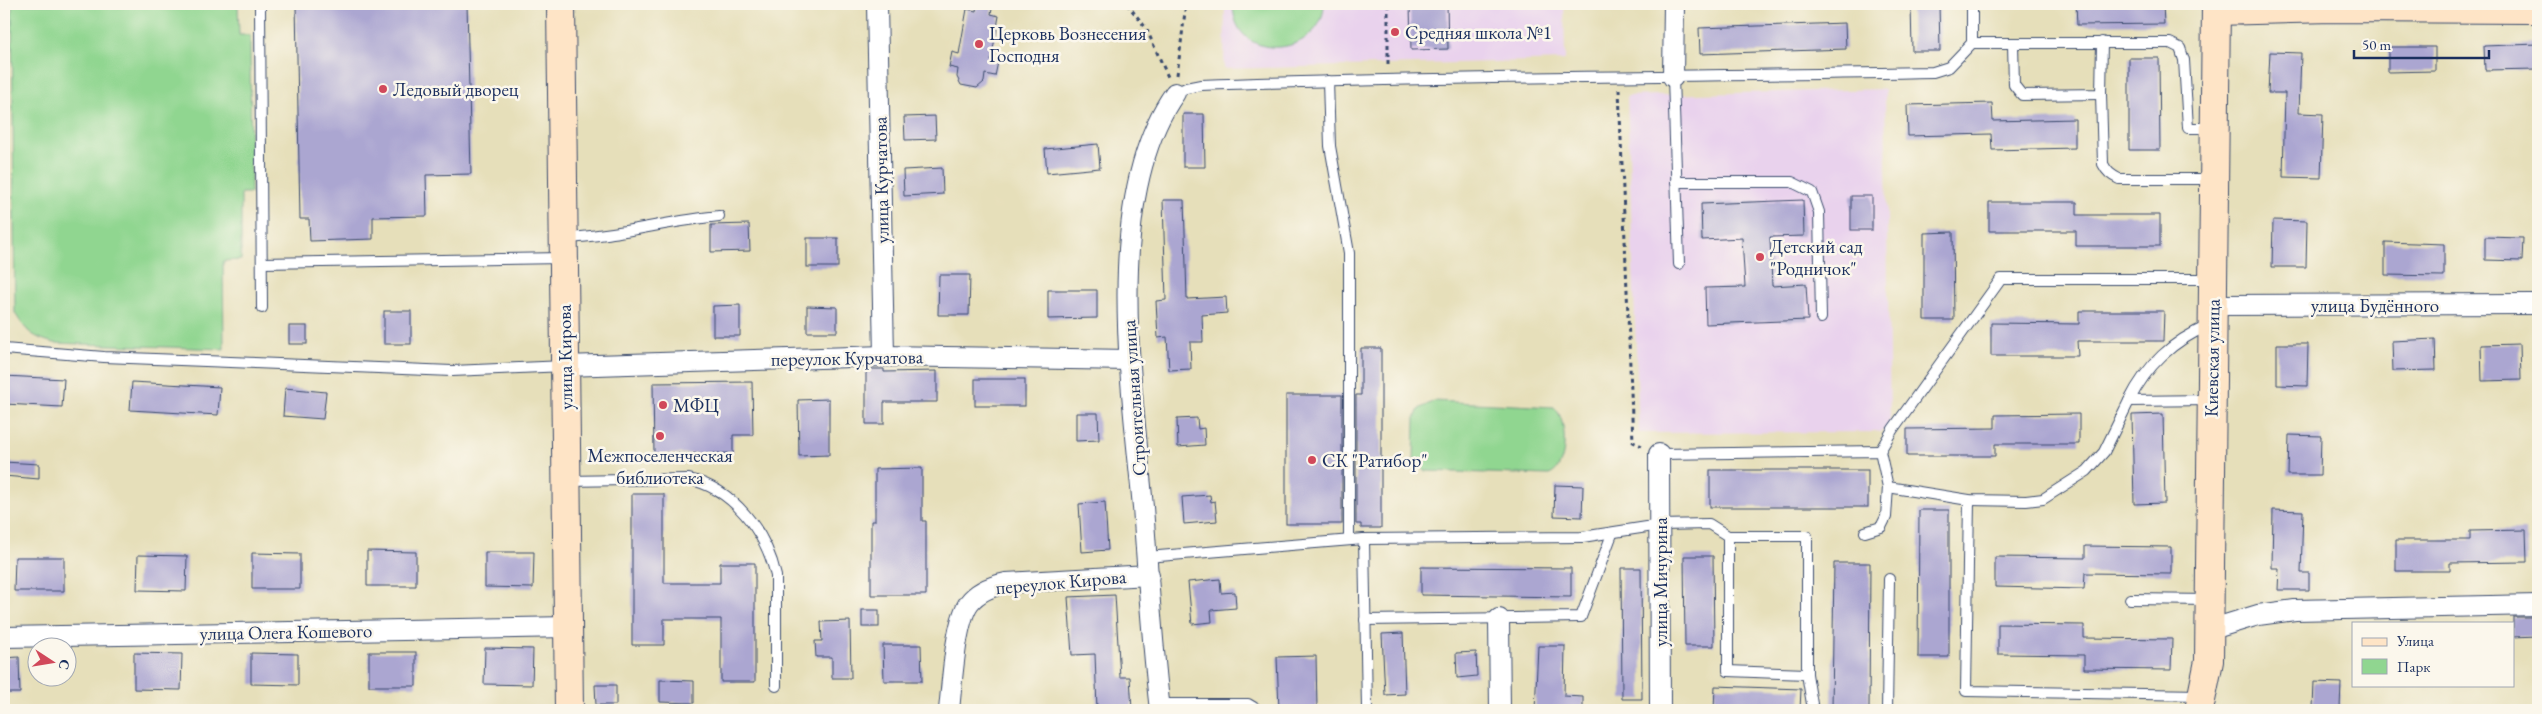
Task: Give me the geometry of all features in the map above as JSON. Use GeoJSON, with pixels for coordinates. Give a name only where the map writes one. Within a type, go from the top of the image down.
{"type":"FeatureCollection","features":[{"type":"Feature","properties":{"kind":"street","name":"улица Кирова"},"geometry":{"type":"LineString","coordinates":[[561,4],[568,710]]}},
{"type":"Feature","properties":{"kind":"street","name":"улица Курчатова"},"geometry":{"type":"LineString","coordinates":[[877,4],[884,356]]}},
{"type":"Feature","properties":{"kind":"street"},"geometry":{"type":"LineString","coordinates":[[1673,77],[1674,4]]}},
{"type":"Feature","properties":{"kind":"street"},"geometry":{"type":"LineString","coordinates":[[2304,4],[2326,6]]}},
{"type":"Feature","properties":{"kind":"street"},"geometry":{"type":"LineString","coordinates":[[2217,6],[2538,9]]}},
{"type":"Feature","properties":{"kind":"street","name":"Киевская улица"},"geometry":{"type":"LineString","coordinates":[[2201,703],[2209,660],[2214,128],[2217,6]]}},
{"type":"Feature","properties":{"kind":"street","name":"Строительная улица"},"geometry":{"type":"LineString","coordinates":[[1160,707],[1130,360],[1127,292],[1136,198],[1149,145],[1163,110],[1175,93]]}},
{"type":"Feature","properties":{"kind":"street","name":"улица Будённого"},"geometry":{"type":"LineString","coordinates":[[2212,315],[2538,304]]}},
{"type":"Feature","properties":{"kind":"street","name":"переулок Курчатова"},"geometry":{"type":"LineString","coordinates":[[565,366],[884,356],[1130,360]]}},
{"type":"Feature","properties":{"kind":"street","name":"улица Мичурина"},"geometry":{"type":"LineString","coordinates":[[1659,454],[1660,710]]}},
{"type":"Feature","properties":{"kind":"street","name":"переулок Кирова"},"geometry":{"type":"LineString","coordinates":[[949,710],[961,620],[969,602],[986,588],[1006,582],[1148,566]]}},
{"type":"Feature","properties":{"kind":"street"},"geometry":{"type":"LineString","coordinates":[[2209,630],[2258,615],[2295,610],[2538,604]]}},
{"type":"Feature","properties":{"kind":"street"},"geometry":{"type":"LineString","coordinates":[[1499,619],[1500,710]]}},
{"type":"Feature","properties":{"kind":"street","name":"улица Олега Кошевого"},"geometry":{"type":"LineString","coordinates":[[4,637],[568,627]]}},
{"type":"Feature","properties":{"kind":"lane"},"geometry":{"type":"LineString","coordinates":[[260,4],[262,308]]}},
{"type":"Feature","properties":{"kind":"lane"},"geometry":{"type":"LineString","coordinates":[[1175,93],[1186,88],[1201,86],[1388,79],[1618,78],[1933,72],[1949,67],[1972,43],[1972,4]]}},
{"type":"Feature","properties":{"kind":"lane"},"geometry":{"type":"LineString","coordinates":[[2102,42],[2103,164],[2106,172],[2119,179],[2214,179]]}},
{"type":"Feature","properties":{"kind":"lane"},"geometry":{"type":"LineString","coordinates":[[1972,43],[2170,43],[2180,48],[2184,60],[2188,128],[2214,128]]}},
{"type":"Feature","properties":{"kind":"lane"},"geometry":{"type":"LineString","coordinates":[[2013,43],[2014,85],[2022,94],[2101,94]]}},
{"type":"Feature","properties":{"kind":"lane"},"geometry":{"type":"LineString","coordinates":[[1673,77],[1679,264]]}},
{"type":"Feature","properties":{"kind":"lane"},"geometry":{"type":"LineString","coordinates":[[1328,81],[1330,146],[1349,253],[1349,540]]}},
{"type":"Feature","properties":{"kind":"lane"},"geometry":{"type":"LineString","coordinates":[[1676,182],[1792,182],[1812,192],[1818,212],[1821,318]]}},
{"type":"Feature","properties":{"kind":"lane"},"geometry":{"type":"LineString","coordinates":[[262,263],[564,248],[600,237],[685,220],[719,216]]}},
{"type":"Feature","properties":{"kind":"lane"},"geometry":{"type":"LineString","coordinates":[[1865,532],[1881,527],[1886,518],[1888,487],[1880,451],[1893,429],[2001,279],[2213,279]]}},
{"type":"Feature","properties":{"kind":"lane"},"geometry":{"type":"LineString","coordinates":[[1888,487],[1969,500],[2026,502],[2043,499],[2087,471],[2104,452],[2128,401],[2144,373],[2166,349],[2212,315]]}},
{"type":"Feature","properties":{"kind":"lane"},"geometry":{"type":"LineString","coordinates":[[4,349],[104,357],[452,371],[565,366]]}},
{"type":"Feature","properties":{"kind":"lane"},"geometry":{"type":"LineString","coordinates":[[2128,401],[2212,400]]}},
{"type":"Feature","properties":{"kind":"lane"},"geometry":{"type":"LineString","coordinates":[[1659,454],[1880,451]]}},
{"type":"Feature","properties":{"kind":"lane"},"geometry":{"type":"LineString","coordinates":[[566,481],[688,479],[704,482],[733,502],[750,520],[772,559],[776,576],[776,686]]}},
{"type":"Feature","properties":{"kind":"lane"},"geometry":{"type":"LineString","coordinates":[[1969,500],[1966,691],[2201,703]]}},
{"type":"Feature","properties":{"kind":"lane"},"geometry":{"type":"LineString","coordinates":[[1148,566],[1349,540],[1582,537],[1612,534],[1660,525],[1709,524],[1728,536],[1807,536],[1807,674],[1813,710]]}},
{"type":"Feature","properties":{"kind":"lane"},"geometry":{"type":"LineString","coordinates":[[1365,620],[1581,617],[1612,534]]}},
{"type":"Feature","properties":{"kind":"lane"},"geometry":{"type":"LineString","coordinates":[[1728,536],[1728,671],[1807,674]]}},
{"type":"Feature","properties":{"kind":"lane"},"geometry":{"type":"LineString","coordinates":[[1364,539],[1367,710]]}},
{"type":"Feature","properties":{"kind":"lane"},"geometry":{"type":"LineString","coordinates":[[1887,710],[1889,579]]}},
{"type":"Feature","properties":{"kind":"lane"},"geometry":{"type":"LineString","coordinates":[[2130,599],[2210,600]]}},
{"type":"Feature","properties":{"kind":"lane"},"geometry":{"type":"LineString","coordinates":[[1160,707],[1248,704],[1258,710]]}},
{"type":"Feature","properties":{"kind":"path"},"geometry":{"type":"LineString","coordinates":[[1128,4],[1146,28],[1175,93]]}},
{"type":"Feature","properties":{"kind":"path"},"geometry":{"type":"LineString","coordinates":[[1175,93],[1186,4]]}},
{"type":"Feature","properties":{"kind":"path"},"geometry":{"type":"LineString","coordinates":[[1388,4],[1388,79]]}},
{"type":"Feature","properties":{"kind":"path"},"geometry":{"type":"LineString","coordinates":[[1618,78],[1633,442],[1659,454]]}},
{"type":"Feature","properties":{"kind":"shaded area","name":"Средняя школа №1"},"geometry":{"type":"Polygon","coordinates":[[[1225,4],[1564,4],[1565,60],[1224,69],[1225,4]]]}},
{"type":"Feature","properties":{"kind":"shaded area","name":"Детский сад \"Родничок\""},"geometry":{"type":"Polygon","coordinates":[[[1885,89],[1890,419],[1888,427],[1880,432],[1639,433],[1627,96],[1885,89]]]}},
{"type":"Feature","properties":{"kind":"green space"},"geometry":{"type":"Polygon","coordinates":[[[12,4],[238,4],[239,35],[250,35],[251,193],[241,193],[241,260],[223,261],[224,349],[54,343],[41,339],[31,333],[15,313],[12,4]]]}},
{"type":"Feature","properties":{"kind":"green space"},"geometry":{"type":"Polygon","coordinates":[[[1233,4],[1324,4],[1320,22],[1310,35],[1295,43],[1278,47],[1262,45],[1247,38],[1237,24],[1233,4]]]}},
{"type":"Feature","properties":{"kind":"green space"},"geometry":{"type":"Polygon","coordinates":[[[1434,401],[1554,407],[1559,413],[1564,432],[1563,454],[1560,464],[1556,471],[1549,475],[1425,471],[1414,460],[1415,418],[1419,409],[1434,401]]]}},
{"type":"Feature","properties":{"kind":"building","name":"Ледовый дворец"},"geometry":{"type":"Polygon","coordinates":[[[296,4],[467,4],[471,174],[426,175],[427,216],[373,217],[373,239],[310,241],[309,219],[300,219],[296,4]]]}},
{"type":"Feature","properties":{"kind":"building","name":"Церковь Вознесения Господня"},"geometry":{"type":"Polygon","coordinates":[[[977,4],[993,4],[991,14],[999,16],[991,60],[998,62],[995,76],[985,74],[984,82],[977,88],[961,85],[957,77],[958,69],[949,67],[952,52],[959,54],[967,9],[976,11],[977,4]]]}},
{"type":"Feature","properties":{"kind":"building"},"geometry":{"type":"Polygon","coordinates":[[[1410,4],[1447,4],[1448,49],[1411,50],[1410,4]]]}},
{"type":"Feature","properties":{"kind":"building"},"geometry":{"type":"Polygon","coordinates":[[[1911,4],[1939,4],[1940,51],[1912,51],[1911,4]]]}},
{"type":"Feature","properties":{"kind":"building"},"geometry":{"type":"Polygon","coordinates":[[[2076,4],[2163,4],[2164,24],[2077,25],[2076,4]]]}},
{"type":"Feature","properties":{"kind":"building"},"geometry":{"type":"Polygon","coordinates":[[[1845,23],[1846,49],[1700,54],[1699,28],[1845,23]]]}},
{"type":"Feature","properties":{"kind":"building"},"geometry":{"type":"Polygon","coordinates":[[[2538,44],[2538,69],[2485,70],[2484,46],[2538,44]]]}},
{"type":"Feature","properties":{"kind":"building"},"geometry":{"type":"Polygon","coordinates":[[[2388,47],[2435,47],[2435,71],[2388,72],[2388,47]]]}},
{"type":"Feature","properties":{"kind":"building"},"geometry":{"type":"Polygon","coordinates":[[[2270,52],[2301,53],[2299,113],[2323,114],[2321,178],[2283,177],[2285,93],[2268,93],[2270,52]]]}},
{"type":"Feature","properties":{"kind":"building"},"geometry":{"type":"Polygon","coordinates":[[[2129,58],[2159,58],[2160,150],[2129,150],[2129,58]]]}},
{"type":"Feature","properties":{"kind":"building"},"geometry":{"type":"Polygon","coordinates":[[[1992,103],[1993,121],[2075,119],[2075,148],[1992,150],[1991,134],[1908,136],[1907,105],[1992,103]]]}},
{"type":"Feature","properties":{"kind":"building"},"geometry":{"type":"Polygon","coordinates":[[[1183,114],[1204,114],[1205,167],[1183,167],[1183,114]]]}},
{"type":"Feature","properties":{"kind":"building"},"geometry":{"type":"Polygon","coordinates":[[[935,116],[936,139],[905,140],[904,117],[935,116]]]}},
{"type":"Feature","properties":{"kind":"building"},"geometry":{"type":"Polygon","coordinates":[[[1098,144],[1100,168],[1047,173],[1045,149],[1098,144]]]}},
{"type":"Feature","properties":{"kind":"building"},"geometry":{"type":"Polygon","coordinates":[[[942,168],[943,194],[904,196],[903,170],[942,168]]]}},
{"type":"Feature","properties":{"kind":"building"},"geometry":{"type":"Polygon","coordinates":[[[1851,196],[1872,196],[1872,230],[1851,230],[1851,196]]]}},
{"type":"Feature","properties":{"kind":"building"},"geometry":{"type":"Polygon","coordinates":[[[1163,200],[1184,200],[1187,299],[1226,297],[1227,313],[1202,315],[1203,342],[1190,342],[1191,369],[1169,370],[1167,337],[1158,338],[1156,301],[1166,300],[1163,200]]]}},
{"type":"Feature","properties":{"kind":"building"},"geometry":{"type":"Polygon","coordinates":[[[1803,200],[1804,236],[1770,237],[1772,286],[1806,284],[1808,320],[1706,324],[1705,288],[1745,287],[1742,238],[1702,240],[1701,204],[1803,200]]]}},
{"type":"Feature","properties":{"kind":"building"},"geometry":{"type":"Polygon","coordinates":[[[1989,202],[2077,202],[2077,215],[2160,215],[2160,246],[2076,246],[2076,231],[1989,231],[1989,202]]]}},
{"type":"Feature","properties":{"kind":"building"},"geometry":{"type":"Polygon","coordinates":[[[2273,220],[2307,221],[2306,267],[2272,267],[2273,220]]]}},
{"type":"Feature","properties":{"kind":"building"},"geometry":{"type":"Polygon","coordinates":[[[749,224],[750,251],[711,252],[711,225],[749,224]]]}},
{"type":"Feature","properties":{"kind":"building"},"geometry":{"type":"Polygon","coordinates":[[[1953,232],[1954,320],[1924,320],[1924,233],[1953,232]]]}},
{"type":"Feature","properties":{"kind":"building"},"geometry":{"type":"Polygon","coordinates":[[[2485,237],[2523,238],[2522,261],[2485,260],[2485,237]]]}},
{"type":"Feature","properties":{"kind":"building"},"geometry":{"type":"Polygon","coordinates":[[[807,238],[838,238],[838,267],[807,267],[807,238]]]}},
{"type":"Feature","properties":{"kind":"building"},"geometry":{"type":"Polygon","coordinates":[[[2385,242],[2444,244],[2444,276],[2385,275],[2385,242]]]}},
{"type":"Feature","properties":{"kind":"building"},"geometry":{"type":"Polygon","coordinates":[[[939,275],[970,275],[969,315],[938,315],[939,275]]]}},
{"type":"Feature","properties":{"kind":"building"},"geometry":{"type":"Polygon","coordinates":[[[1048,290],[1097,290],[1097,318],[1048,319],[1048,290]]]}},
{"type":"Feature","properties":{"kind":"building"},"geometry":{"type":"Polygon","coordinates":[[[740,305],[740,336],[713,336],[713,306],[740,305]]]}},
{"type":"Feature","properties":{"kind":"building"},"geometry":{"type":"Polygon","coordinates":[[[807,306],[837,307],[837,332],[807,332],[807,306]]]}},
{"type":"Feature","properties":{"kind":"building"},"geometry":{"type":"Polygon","coordinates":[[[384,311],[411,311],[411,344],[384,344],[384,311]]]}},
{"type":"Feature","properties":{"kind":"building"},"geometry":{"type":"Polygon","coordinates":[[[2079,311],[2164,311],[2163,341],[2077,341],[2078,356],[1991,356],[1991,323],[2079,324],[2079,311]]]}},
{"type":"Feature","properties":{"kind":"building"},"geometry":{"type":"Polygon","coordinates":[[[289,326],[307,326],[307,344],[289,344],[289,326]]]}},
{"type":"Feature","properties":{"kind":"building"},"geometry":{"type":"Polygon","coordinates":[[[2435,339],[2436,370],[2393,371],[2392,341],[2435,339]]]}},
{"type":"Feature","properties":{"kind":"building"},"geometry":{"type":"Polygon","coordinates":[[[2277,344],[2308,344],[2307,386],[2277,385],[2277,344]]]}},
{"type":"Feature","properties":{"kind":"building"},"geometry":{"type":"Polygon","coordinates":[[[2520,344],[2521,380],[2482,381],[2481,345],[2520,344]]]}},
{"type":"Feature","properties":{"kind":"building"},"geometry":{"type":"Polygon","coordinates":[[[1361,348],[1381,348],[1381,528],[1361,528],[1361,524],[1356,524],[1356,395],[1361,395],[1361,348]]]}},
{"type":"Feature","properties":{"kind":"building"},"geometry":{"type":"Polygon","coordinates":[[[866,369],[884,369],[884,372],[937,371],[937,402],[884,402],[884,424],[866,424],[866,369]]]}},
{"type":"Feature","properties":{"kind":"building"},"geometry":{"type":"Polygon","coordinates":[[[4,376],[64,379],[62,407],[4,404],[4,376]]]}},
{"type":"Feature","properties":{"kind":"building"},"geometry":{"type":"Polygon","coordinates":[[[975,379],[1025,379],[1025,406],[975,406],[975,379]]]}},
{"type":"Feature","properties":{"kind":"building"},"geometry":{"type":"Polygon","coordinates":[[[132,382],[220,387],[218,415],[130,410],[132,382]]]}},
{"type":"Feature","properties":{"kind":"building"},"geometry":{"type":"Polygon","coordinates":[[[752,382],[753,435],[733,435],[733,453],[654,454],[653,383],[752,382]]]}},
{"type":"Feature","properties":{"kind":"building"},"geometry":{"type":"Polygon","coordinates":[[[285,388],[326,392],[323,419],[283,416],[285,388]]]}},
{"type":"Feature","properties":{"kind":"building","name":"СК \"Ратибор\""},"geometry":{"type":"Polygon","coordinates":[[[1286,395],[1342,395],[1342,524],[1286,524],[1286,395]]]}},
{"type":"Feature","properties":{"kind":"building"},"geometry":{"type":"Polygon","coordinates":[[[829,399],[829,455],[799,456],[798,400],[829,399]]]}},
{"type":"Feature","properties":{"kind":"building"},"geometry":{"type":"Polygon","coordinates":[[[1076,413],[1098,413],[1099,440],[1076,441],[1076,413]]]}},
{"type":"Feature","properties":{"kind":"building"},"geometry":{"type":"Polygon","coordinates":[[[2079,414],[2079,444],[1995,444],[1995,456],[1907,456],[1907,429],[1995,428],[1995,415],[2079,414]]]}},
{"type":"Feature","properties":{"kind":"building"},"geometry":{"type":"Polygon","coordinates":[[[2163,414],[2165,503],[2134,504],[2132,415],[2163,414]]]}},
{"type":"Feature","properties":{"kind":"building"},"geometry":{"type":"Polygon","coordinates":[[[1197,418],[1198,429],[1204,428],[1205,445],[1178,447],[1177,419],[1197,418]]]}},
{"type":"Feature","properties":{"kind":"building"},"geometry":{"type":"Polygon","coordinates":[[[2289,435],[2321,436],[2320,475],[2288,475],[2289,435]]]}},
{"type":"Feature","properties":{"kind":"building"},"geometry":{"type":"Polygon","coordinates":[[[4,462],[39,464],[39,479],[4,476],[4,462]]]}},
{"type":"Feature","properties":{"kind":"building"},"geometry":{"type":"Polygon","coordinates":[[[922,468],[922,521],[926,521],[926,595],[871,595],[871,521],[875,521],[875,469],[922,468]]]}},
{"type":"Feature","properties":{"kind":"building"},"geometry":{"type":"Polygon","coordinates":[[[1710,470],[1868,470],[1868,507],[1710,507],[1710,470]]]}},
{"type":"Feature","properties":{"kind":"building"},"geometry":{"type":"Polygon","coordinates":[[[1555,485],[1583,486],[1582,517],[1554,516],[1555,485]]]}},
{"type":"Feature","properties":{"kind":"building"},"geometry":{"type":"Polygon","coordinates":[[[632,494],[664,494],[664,583],[720,583],[720,563],[755,563],[755,682],[721,682],[721,619],[664,619],[664,645],[632,645],[632,494]]]}},
{"type":"Feature","properties":{"kind":"building"},"geometry":{"type":"Polygon","coordinates":[[[1210,495],[1211,502],[1215,501],[1217,521],[1184,524],[1182,497],[1210,495]]]}},
{"type":"Feature","properties":{"kind":"building"},"geometry":{"type":"Polygon","coordinates":[[[1105,502],[1108,550],[1082,552],[1079,504],[1105,502]]]}},
{"type":"Feature","properties":{"kind":"building"},"geometry":{"type":"Polygon","coordinates":[[[1919,510],[1949,510],[1949,657],[1918,657],[1919,510]]]}},
{"type":"Feature","properties":{"kind":"building"},"geometry":{"type":"Polygon","coordinates":[[[2273,510],[2303,511],[2301,573],[2309,573],[2309,590],[2278,590],[2279,568],[2272,568],[2273,510]]]}},
{"type":"Feature","properties":{"kind":"building"},"geometry":{"type":"Polygon","coordinates":[[[2526,530],[2527,562],[2450,563],[2450,571],[2396,571],[2396,540],[2470,540],[2470,531],[2526,530]]]}},
{"type":"Feature","properties":{"kind":"building"},"geometry":{"type":"Polygon","coordinates":[[[2085,546],[2171,547],[2171,574],[2085,573],[2084,589],[1995,587],[1995,557],[2085,558],[2085,546]]]}},
{"type":"Feature","properties":{"kind":"building"},"geometry":{"type":"Polygon","coordinates":[[[367,551],[416,552],[416,586],[367,586],[367,551]]]}},
{"type":"Feature","properties":{"kind":"building"},"geometry":{"type":"Polygon","coordinates":[[[485,552],[534,552],[533,588],[485,587],[485,552]]]}},
{"type":"Feature","properties":{"kind":"building"},"geometry":{"type":"Polygon","coordinates":[[[252,553],[300,554],[300,589],[252,589],[252,553]]]}},
{"type":"Feature","properties":{"kind":"building"},"geometry":{"type":"Polygon","coordinates":[[[138,555],[187,556],[186,591],[137,590],[138,555]]]}},
{"type":"Feature","properties":{"kind":"building"},"geometry":{"type":"Polygon","coordinates":[[[1684,556],[1713,556],[1714,646],[1685,646],[1684,556]]]}},
{"type":"Feature","properties":{"kind":"building"},"geometry":{"type":"Polygon","coordinates":[[[15,557],[64,557],[64,591],[14,591],[15,557]]]}},
{"type":"Feature","properties":{"kind":"building"},"geometry":{"type":"Polygon","coordinates":[[[1834,563],[1870,563],[1869,710],[1832,710],[1834,563]]]}},
{"type":"Feature","properties":{"kind":"building"},"geometry":{"type":"Polygon","coordinates":[[[1421,567],[1571,568],[1571,597],[1421,595],[1421,567]]]}},
{"type":"Feature","properties":{"kind":"building"},"geometry":{"type":"Polygon","coordinates":[[[1621,568],[1641,568],[1642,699],[1622,699],[1621,568]]]}},
{"type":"Feature","properties":{"kind":"building"},"geometry":{"type":"Polygon","coordinates":[[[1220,579],[1221,593],[1235,592],[1236,608],[1211,610],[1212,622],[1192,624],[1188,582],[1220,579]]]}},
{"type":"Feature","properties":{"kind":"building"},"geometry":{"type":"Polygon","coordinates":[[[1115,595],[1120,677],[1130,677],[1132,710],[1097,710],[1095,654],[1072,655],[1068,597],[1115,595]]]}},
{"type":"Feature","properties":{"kind":"building"},"geometry":{"type":"Polygon","coordinates":[[[862,610],[879,610],[879,627],[862,627],[862,610]]]}},
{"type":"Feature","properties":{"kind":"building"},"geometry":{"type":"Polygon","coordinates":[[[2513,617],[2538,617],[2538,636],[2514,637],[2513,617]]]}},
{"type":"Feature","properties":{"kind":"building"},"geometry":{"type":"Polygon","coordinates":[[[850,621],[851,678],[832,678],[832,657],[816,657],[815,641],[822,641],[821,622],[850,621]]]}},
{"type":"Feature","properties":{"kind":"building"},"geometry":{"type":"Polygon","coordinates":[[[1998,624],[2084,625],[2084,638],[2172,639],[2171,670],[2084,669],[2084,655],[1998,654],[1998,624]]]}},
{"type":"Feature","properties":{"kind":"building"},"geometry":{"type":"Polygon","coordinates":[[[1403,633],[1405,694],[1385,695],[1382,634],[1403,633]]]}},
{"type":"Feature","properties":{"kind":"building"},"geometry":{"type":"Polygon","coordinates":[[[883,645],[921,645],[922,681],[884,681],[883,645]]]}},
{"type":"Feature","properties":{"kind":"building"},"geometry":{"type":"Polygon","coordinates":[[[1538,646],[1565,646],[1564,696],[1583,697],[1583,710],[1535,710],[1538,646]]]}},
{"type":"Feature","properties":{"kind":"building"},"geometry":{"type":"Polygon","coordinates":[[[485,648],[533,649],[532,685],[484,684],[485,648]]]}},
{"type":"Feature","properties":{"kind":"building"},"geometry":{"type":"Polygon","coordinates":[[[369,652],[416,652],[416,686],[369,686],[369,652]]]}},
{"type":"Feature","properties":{"kind":"building"},"geometry":{"type":"Polygon","coordinates":[[[1476,652],[1477,676],[1457,678],[1456,653],[1476,652]]]}},
{"type":"Feature","properties":{"kind":"building"},"geometry":{"type":"Polygon","coordinates":[[[134,653],[182,654],[181,690],[134,689],[134,653]]]}},
{"type":"Feature","properties":{"kind":"building"},"geometry":{"type":"Polygon","coordinates":[[[251,653],[298,654],[298,685],[251,684],[251,653]]]}},
{"type":"Feature","properties":{"kind":"building"},"geometry":{"type":"Polygon","coordinates":[[[1316,656],[1317,710],[1279,710],[1277,657],[1316,656]]]}},
{"type":"Feature","properties":{"kind":"building"},"geometry":{"type":"Polygon","coordinates":[[[19,657],[20,693],[4,693],[4,658],[19,657]]]}},
{"type":"Feature","properties":{"kind":"building"},"geometry":{"type":"Polygon","coordinates":[[[660,680],[694,681],[694,703],[660,702],[660,680]]]}},
{"type":"Feature","properties":{"kind":"building"},"geometry":{"type":"Polygon","coordinates":[[[2314,682],[2341,683],[2340,708],[2313,708],[2314,682]]]}},
{"type":"Feature","properties":{"kind":"building"},"geometry":{"type":"Polygon","coordinates":[[[595,685],[616,685],[616,705],[596,705],[595,685]]]}},
{"type":"Feature","properties":{"kind":"building"},"geometry":{"type":"Polygon","coordinates":[[[1715,686],[1801,689],[1800,710],[1714,710],[1715,686]]]}},
{"type":"Feature","properties":{"kind":"place","name":"Средняя школа №1"},"geometry":{"type":"Point","coordinates":[1395,32]}},
{"type":"Feature","properties":{"kind":"place","name":"Церковь Вознесения Господня"},"geometry":{"type":"Point","coordinates":[979,44]}},
{"type":"Feature","properties":{"kind":"place","name":"Ледовый дворец"},"geometry":{"type":"Point","coordinates":[383,89]}},
{"type":"Feature","properties":{"kind":"place","name":"Детский сад \"Родничок\""},"geometry":{"type":"Point","coordinates":[1760,257]}},
{"type":"Feature","properties":{"kind":"place","name":"МФЦ"},"geometry":{"type":"Point","coordinates":[663,405]}},
{"type":"Feature","properties":{"kind":"place","name":"Межпоселенческая библиотека"},"geometry":{"type":"Point","coordinates":[660,436]}},
{"type":"Feature","properties":{"kind":"place","name":"СК \"Ратибор\""},"geometry":{"type":"Point","coordinates":[1312,460]}}]}
